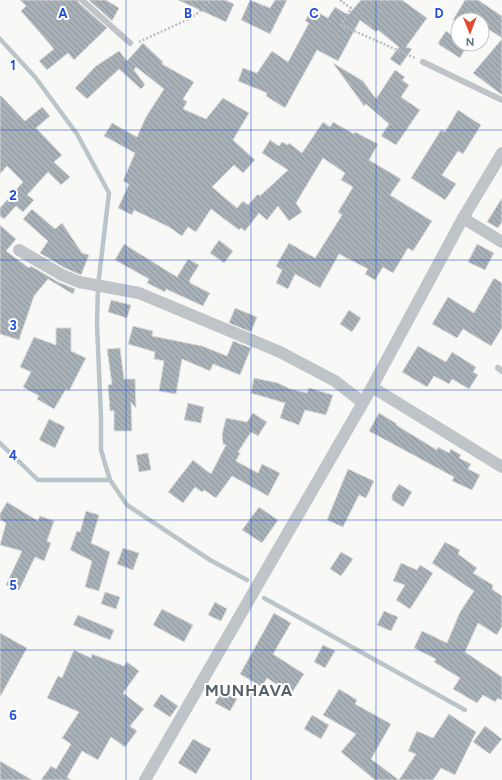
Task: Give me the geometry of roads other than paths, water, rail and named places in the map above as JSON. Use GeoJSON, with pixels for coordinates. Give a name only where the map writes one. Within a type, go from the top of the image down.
{"type":"FeatureCollection","features":[{"type":"Feature","properties":{"kind":"street"},"geometry":{"type":"LineString","coordinates":[[145,780],[372,387],[463,218],[502,153]]}},
{"type":"Feature","properties":{"kind":"street"},"geometry":{"type":"LineString","coordinates":[[463,218],[502,242]]}},
{"type":"Feature","properties":{"kind":"street"},"geometry":{"type":"LineString","coordinates":[[19,250],[62,275],[79,282],[139,292],[280,352],[335,381],[362,402]]}},
{"type":"Feature","properties":{"kind":"street"},"geometry":{"type":"LineString","coordinates":[[372,387],[502,467]]}},
{"type":"Feature","properties":{"kind":"lane"},"geometry":{"type":"LineString","coordinates":[[82,0],[130,43]]}},
{"type":"Feature","properties":{"kind":"lane"},"geometry":{"type":"LineString","coordinates":[[423,62],[502,100]]}},
{"type":"Feature","properties":{"kind":"waterway"},"geometry":{"type":"LineString","coordinates":[[0,39],[35,77],[77,134],[109,193],[98,286],[97,324],[101,450],[110,480],[127,505],[210,560],[247,580]]}},
{"type":"Feature","properties":{"kind":"waterway"},"geometry":{"type":"LineString","coordinates":[[0,443],[38,480],[110,480]]}},
{"type":"Feature","properties":{"kind":"waterway"},"geometry":{"type":"LineString","coordinates":[[264,598],[465,710]]}},
{"type":"Feature","properties":{"kind":"district","name":"MUNHAVA"},"geometry":{"type":"Point","coordinates":[249,690]}}]}
